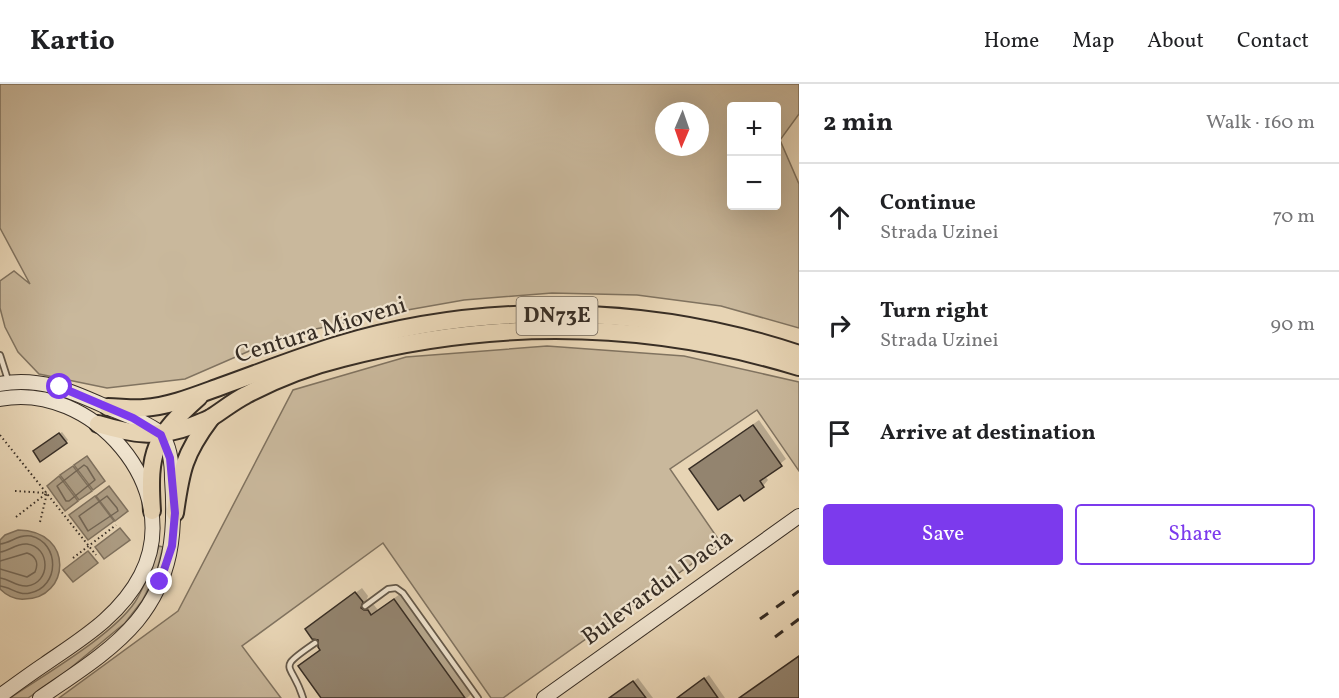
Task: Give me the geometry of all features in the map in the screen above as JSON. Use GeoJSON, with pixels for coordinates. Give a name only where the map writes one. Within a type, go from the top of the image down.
{"type":"FeatureCollection","features":[{"type":"Feature","properties":{"kind":"highway","name":"Centura Mioveni"},"geometry":{"type":"LineString","coordinates":[[108,407],[160,406],[317,359],[394,331],[435,323],[506,316],[585,316],[634,319],[702,329],[799,354]]}},
{"type":"Feature","properties":{"kind":"highway","name":"Centura Mioveni"},"geometry":{"type":"LineString","coordinates":[[98,424],[132,432],[161,435],[211,418],[245,395],[317,359],[352,356],[428,339],[487,332],[568,329],[628,332],[677,338],[728,348],[799,368]]}},
{"type":"Feature","properties":{"kind":"highway","name":"DN73E"},"geometry":{"type":"LineString","coordinates":[[152,511],[151,473],[155,449],[161,435],[202,394]]}},
{"type":"Feature","properties":{"kind":"highway","name":"DN73E"},"geometry":{"type":"LineString","coordinates":[[175,513],[186,457],[211,418]]}},
{"type":"Feature","properties":{"kind":"street"},"geometry":{"type":"LineString","coordinates":[[4,384],[33,382],[60,387],[133,418],[161,435],[170,458],[175,513],[172,546],[165,570],[143,613],[117,641],[40,698]]}},
{"type":"Feature","properties":{"kind":"street"},"geometry":{"type":"LineString","coordinates":[[0,399],[27,396],[50,399],[84,414],[98,424],[116,442],[133,465],[141,479],[152,511],[152,535],[147,562],[124,602],[99,626],[0,696]]}},
{"type":"Feature","properties":{"kind":"street","name":"Bulevardul Dacia"},"geometry":{"type":"LineString","coordinates":[[544,698],[799,516]]}},
{"type":"Feature","properties":{"kind":"lane"},"geometry":{"type":"LineString","coordinates":[[0,355],[4,384]]}},
{"type":"Feature","properties":{"kind":"lane"},"geometry":{"type":"LineString","coordinates":[[365,606],[388,588],[396,588],[404,593],[478,698]]}},
{"type":"Feature","properties":{"kind":"lane"},"geometry":{"type":"LineString","coordinates":[[303,698],[289,670],[289,664],[292,658],[315,643]]}},
{"type":"Feature","properties":{"kind":"path"},"geometry":{"type":"LineString","coordinates":[[0,435],[96,555]]}},
{"type":"Feature","properties":{"kind":"path"},"geometry":{"type":"LineString","coordinates":[[15,491],[47,494]]}},
{"type":"Feature","properties":{"kind":"path"},"geometry":{"type":"LineString","coordinates":[[16,517],[47,494]]}},
{"type":"Feature","properties":{"kind":"path"},"geometry":{"type":"LineString","coordinates":[[40,522],[47,494]]}},
{"type":"Feature","properties":{"kind":"path"},"geometry":{"type":"LineString","coordinates":[[73,558],[116,525]]}},
{"type":"Feature","properties":{"kind":"shaded area"},"geometry":{"type":"Polygon","coordinates":[[[0,84],[799,84],[799,114],[781,139],[781,102],[727,102],[727,210],[781,210],[781,142],[799,184],[799,328],[721,306],[637,295],[552,293],[464,300],[379,315],[284,336],[185,379],[107,388],[39,374],[18,352],[5,327],[0,308],[0,281],[14,271],[30,284],[0,228],[0,84]]]}},
{"type":"Feature","properties":{"kind":"shaded area"},"geometry":{"type":"Polygon","coordinates":[[[547,346],[684,356],[799,382],[799,471],[757,410],[670,469],[721,543],[503,698],[491,698],[383,543],[242,646],[281,698],[59,698],[178,611],[293,390],[406,357],[547,346]]]}},
{"type":"Feature","properties":{"kind":"shaded area"},"geometry":{"type":"Polygon","coordinates":[[[159,546],[163,547],[156,574],[142,601],[125,623],[62,675],[28,698],[10,698],[95,641],[124,615],[142,589],[159,546]]]}},
{"type":"Feature","properties":{"kind":"water"},"geometry":{"type":"Polygon","coordinates":[[[87,456],[105,481],[93,490],[74,465],[87,456]]]}},
{"type":"Feature","properties":{"kind":"water"},"geometry":{"type":"Polygon","coordinates":[[[73,466],[92,491],[79,500],[60,475],[73,466]]]}},
{"type":"Feature","properties":{"kind":"water"},"geometry":{"type":"Polygon","coordinates":[[[59,476],[78,501],[65,511],[47,486],[59,476]]]}},
{"type":"Feature","properties":{"kind":"water"},"geometry":{"type":"Polygon","coordinates":[[[109,486],[128,511],[115,521],[96,496],[109,486]]]}},
{"type":"Feature","properties":{"kind":"water"},"geometry":{"type":"Polygon","coordinates":[[[95,496],[114,521],[88,540],[69,515],[95,496]]]}},
{"type":"Feature","properties":{"kind":"water"},"geometry":{"type":"Polygon","coordinates":[[[120,528],[130,540],[104,559],[95,547],[120,528]]]}},
{"type":"Feature","properties":{"kind":"water"},"geometry":{"type":"Polygon","coordinates":[[[18,530],[37,533],[50,541],[57,552],[60,565],[57,577],[51,588],[40,596],[18,599],[8,596],[0,589],[0,540],[5,535],[18,530]]]}},
{"type":"Feature","properties":{"kind":"water"},"geometry":{"type":"Polygon","coordinates":[[[88,551],[98,563],[73,582],[63,570],[88,551]]]}},
{"type":"Feature","properties":{"kind":"building"},"geometry":{"type":"Polygon","coordinates":[[[753,425],[782,466],[760,481],[764,487],[744,501],[740,495],[718,510],[689,469],[753,425]]]}},
{"type":"Feature","properties":{"kind":"building"},"geometry":{"type":"Polygon","coordinates":[[[59,433],[67,443],[40,462],[33,451],[59,433]]]}},
{"type":"Feature","properties":{"kind":"building"},"geometry":{"type":"Polygon","coordinates":[[[355,592],[363,602],[361,608],[368,610],[371,615],[394,599],[465,698],[321,698],[298,666],[320,650],[318,640],[312,639],[305,629],[355,592]]]}},
{"type":"Feature","properties":{"kind":"building"},"geometry":{"type":"Polygon","coordinates":[[[799,656],[799,698],[739,698],[799,656]]]}},
{"type":"Feature","properties":{"kind":"building"},"geometry":{"type":"Polygon","coordinates":[[[704,678],[718,698],[677,698],[704,678]]]}},
{"type":"Feature","properties":{"kind":"building"},"geometry":{"type":"Polygon","coordinates":[[[633,681],[646,698],[609,698],[633,681]]]}},
{"type":"Feature","properties":{"kind":"railway"},"geometry":{"type":"LineString","coordinates":[[760,619],[799,591]]}},
{"type":"Feature","properties":{"kind":"railway"},"geometry":{"type":"LineString","coordinates":[[775,637],[799,619]]}},
{"type":"Feature","properties":{"kind":"route"},"geometry":{"type":"LineString","coordinates":[[60,387],[133,418],[161,435],[170,458],[175,513],[172,546],[160,582]]}}]}
